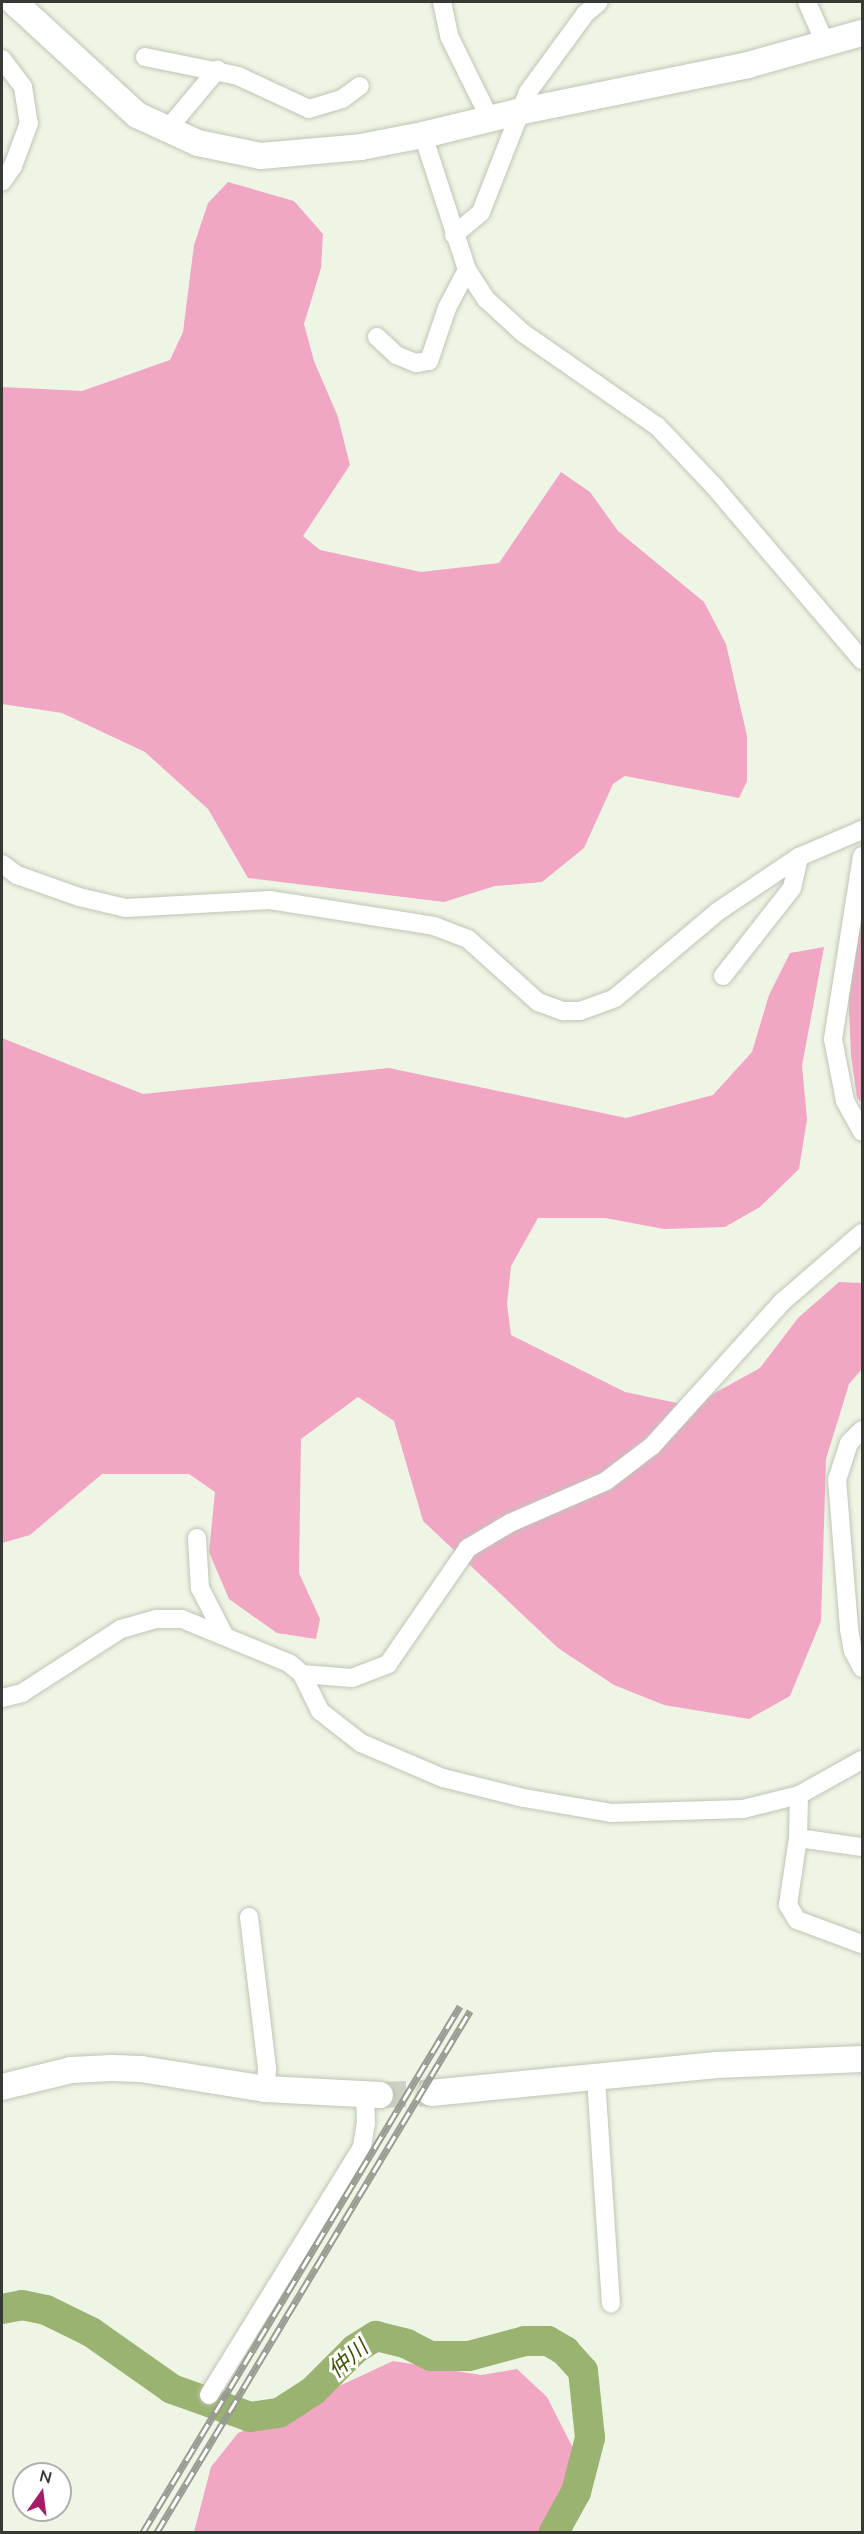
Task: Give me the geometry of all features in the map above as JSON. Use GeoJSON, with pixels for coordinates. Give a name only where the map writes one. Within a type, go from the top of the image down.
{"type":"FeatureCollection","features":[{"type":"Feature","properties":{"kind":"street"},"geometry":{"type":"LineString","coordinates":[[14,2],[137,115],[166,131],[218,148],[261,156],[361,147],[423,135],[518,112],[748,65],[826,45],[862,33]]}},
{"type":"Feature","properties":{"kind":"street"},"geometry":{"type":"LineString","coordinates":[[442,2],[449,36],[490,119]]}},
{"type":"Feature","properties":{"kind":"street"},"geometry":{"type":"LineString","coordinates":[[454,235],[481,212],[518,112],[548,62],[599,2]]}},
{"type":"Feature","properties":{"kind":"street"},"geometry":{"type":"LineString","coordinates":[[807,2],[826,45]]}},
{"type":"Feature","properties":{"kind":"street"},"geometry":{"type":"LineString","coordinates":[[145,57],[217,70],[261,83],[309,109],[342,99],[360,86]]}},
{"type":"Feature","properties":{"kind":"street"},"geometry":{"type":"LineString","coordinates":[[2,59],[23,87],[29,123],[13,166],[2,182]]}},
{"type":"Feature","properties":{"kind":"street"},"geometry":{"type":"LineString","coordinates":[[166,131],[217,70]]}},
{"type":"Feature","properties":{"kind":"street"},"geometry":{"type":"LineString","coordinates":[[423,135],[467,270],[486,299],[523,333],[657,426],[713,485],[862,660]]}},
{"type":"Feature","properties":{"kind":"street"},"geometry":{"type":"LineString","coordinates":[[377,337],[396,355],[416,363],[429,361],[447,308],[467,270]]}},
{"type":"Feature","properties":{"kind":"street"},"geometry":{"type":"LineString","coordinates":[[2,864],[17,874],[79,897],[126,908],[270,900],[434,926],[468,939],[538,1002],[563,1011],[580,1011],[615,998],[717,912],[799,858],[862,830]]}},
{"type":"Feature","properties":{"kind":"street"},"geometry":{"type":"LineString","coordinates":[[862,856],[833,1039],[845,1101],[862,1132]]}},
{"type":"Feature","properties":{"kind":"street"},"geometry":{"type":"LineString","coordinates":[[723,976],[792,888],[799,858]]}},
{"type":"Feature","properties":{"kind":"street"},"geometry":{"type":"LineString","coordinates":[[302,1674],[352,1678],[388,1664],[468,1548],[532,1512],[583,1493],[642,1454],[672,1426],[782,1302],[862,1233]]}},
{"type":"Feature","properties":{"kind":"street"},"geometry":{"type":"LineString","coordinates":[[862,1430],[849,1443],[837,1479],[849,1629],[853,1651],[862,1668]]}},
{"type":"Feature","properties":{"kind":"street"},"geometry":{"type":"LineString","coordinates":[[196,1538],[200,1588],[224,1635]]}},
{"type":"Feature","properties":{"kind":"street"},"geometry":{"type":"LineString","coordinates":[[2,1698],[22,1693],[107,1636],[144,1621],[182,1619],[281,1657],[302,1674],[320,1711],[361,1743],[443,1778],[524,1798],[610,1813],[743,1809],[800,1795],[862,1760]]}},
{"type":"Feature","properties":{"kind":"street"},"geometry":{"type":"LineString","coordinates":[[800,1795],[798,1838],[788,1905],[797,1920],[862,1944]]}},
{"type":"Feature","properties":{"kind":"street"},"geometry":{"type":"LineString","coordinates":[[798,1838],[862,1847]]}},
{"type":"Feature","properties":{"kind":"street"},"geometry":{"type":"LineString","coordinates":[[249,1917],[267,2069],[266,2090]]}},
{"type":"Feature","properties":{"kind":"street"},"geometry":{"type":"LineString","coordinates":[[431,2093],[596,2079],[717,2065],[862,2059]]}},
{"type":"Feature","properties":{"kind":"street"},"geometry":{"type":"LineString","coordinates":[[2,2086],[71,2070],[112,2068],[141,2069],[266,2090],[372,2095],[362,2147],[209,2395]]}},
{"type":"Feature","properties":{"kind":"street"},"geometry":{"type":"LineString","coordinates":[[596,2079],[611,2304]]}},
{"type":"Feature","properties":{"kind":"shaded area"},"geometry":{"type":"Polygon","coordinates":[[[228,182],[294,201],[323,234],[321,268],[304,324],[314,361],[338,417],[350,465],[303,536],[320,550],[421,572],[499,563],[561,472],[590,492],[618,531],[704,602],[726,644],[747,736],[747,781],[739,798],[625,776],[613,784],[584,848],[542,882],[495,886],[444,902],[248,878],[208,809],[145,752],[62,713],[2,704],[2,387],[82,391],[170,360],[183,332],[194,245],[208,203],[228,182]]]}},
{"type":"Feature","properties":{"kind":"shaded area"},"geometry":{"type":"Polygon","coordinates":[[[862,920],[862,1103],[857,1098],[851,1056],[848,986],[862,920]]]}},
{"type":"Feature","properties":{"kind":"shaded area"},"geometry":{"type":"Polygon","coordinates":[[[824,947],[802,1066],[807,1119],[799,1169],[760,1207],[725,1227],[664,1229],[605,1218],[538,1218],[511,1266],[507,1304],[511,1335],[625,1392],[691,1406],[760,1368],[798,1318],[839,1282],[862,1283],[862,1369],[849,1384],[826,1459],[821,1621],[790,1696],[749,1719],[664,1705],[614,1685],[558,1648],[423,1521],[394,1421],[358,1397],[301,1439],[299,1573],[320,1619],[316,1639],[277,1633],[229,1599],[209,1552],[215,1492],[189,1474],[102,1474],[30,1535],[2,1543],[2,1038],[143,1094],[389,1068],[626,1118],[713,1095],[752,1052],[769,995],[790,953],[824,947]]]}},
{"type":"Feature","properties":{"kind":"shaded area"},"geometry":{"type":"Polygon","coordinates":[[[393,2361],[481,2375],[517,2369],[547,2397],[574,2450],[571,2492],[544,2532],[194,2532],[211,2467],[238,2433],[393,2361]]]}},
{"type":"Feature","properties":{"kind":"waterway","name":"仲川"},"geometry":{"type":"LineString","coordinates":[[2,2309],[22,2305],[46,2310],[91,2332],[172,2389],[250,2417],[279,2413],[313,2391],[355,2349],[376,2336],[407,2344],[431,2356],[469,2356],[525,2341],[548,2341],[565,2351],[583,2371],[590,2438],[576,2492],[554,2532]]}},
{"type":"Feature","properties":{"kind":"tunnel"},"geometry":{"type":"LineString","coordinates":[[380,2095],[431,2093]]}},
{"type":"Feature","properties":{"kind":"railway"},"geometry":{"type":"LineString","coordinates":[[143,2532],[460,2006]]}},
{"type":"Feature","properties":{"kind":"railway"},"geometry":{"type":"LineString","coordinates":[[157,2532],[470,2011]]}}]}
